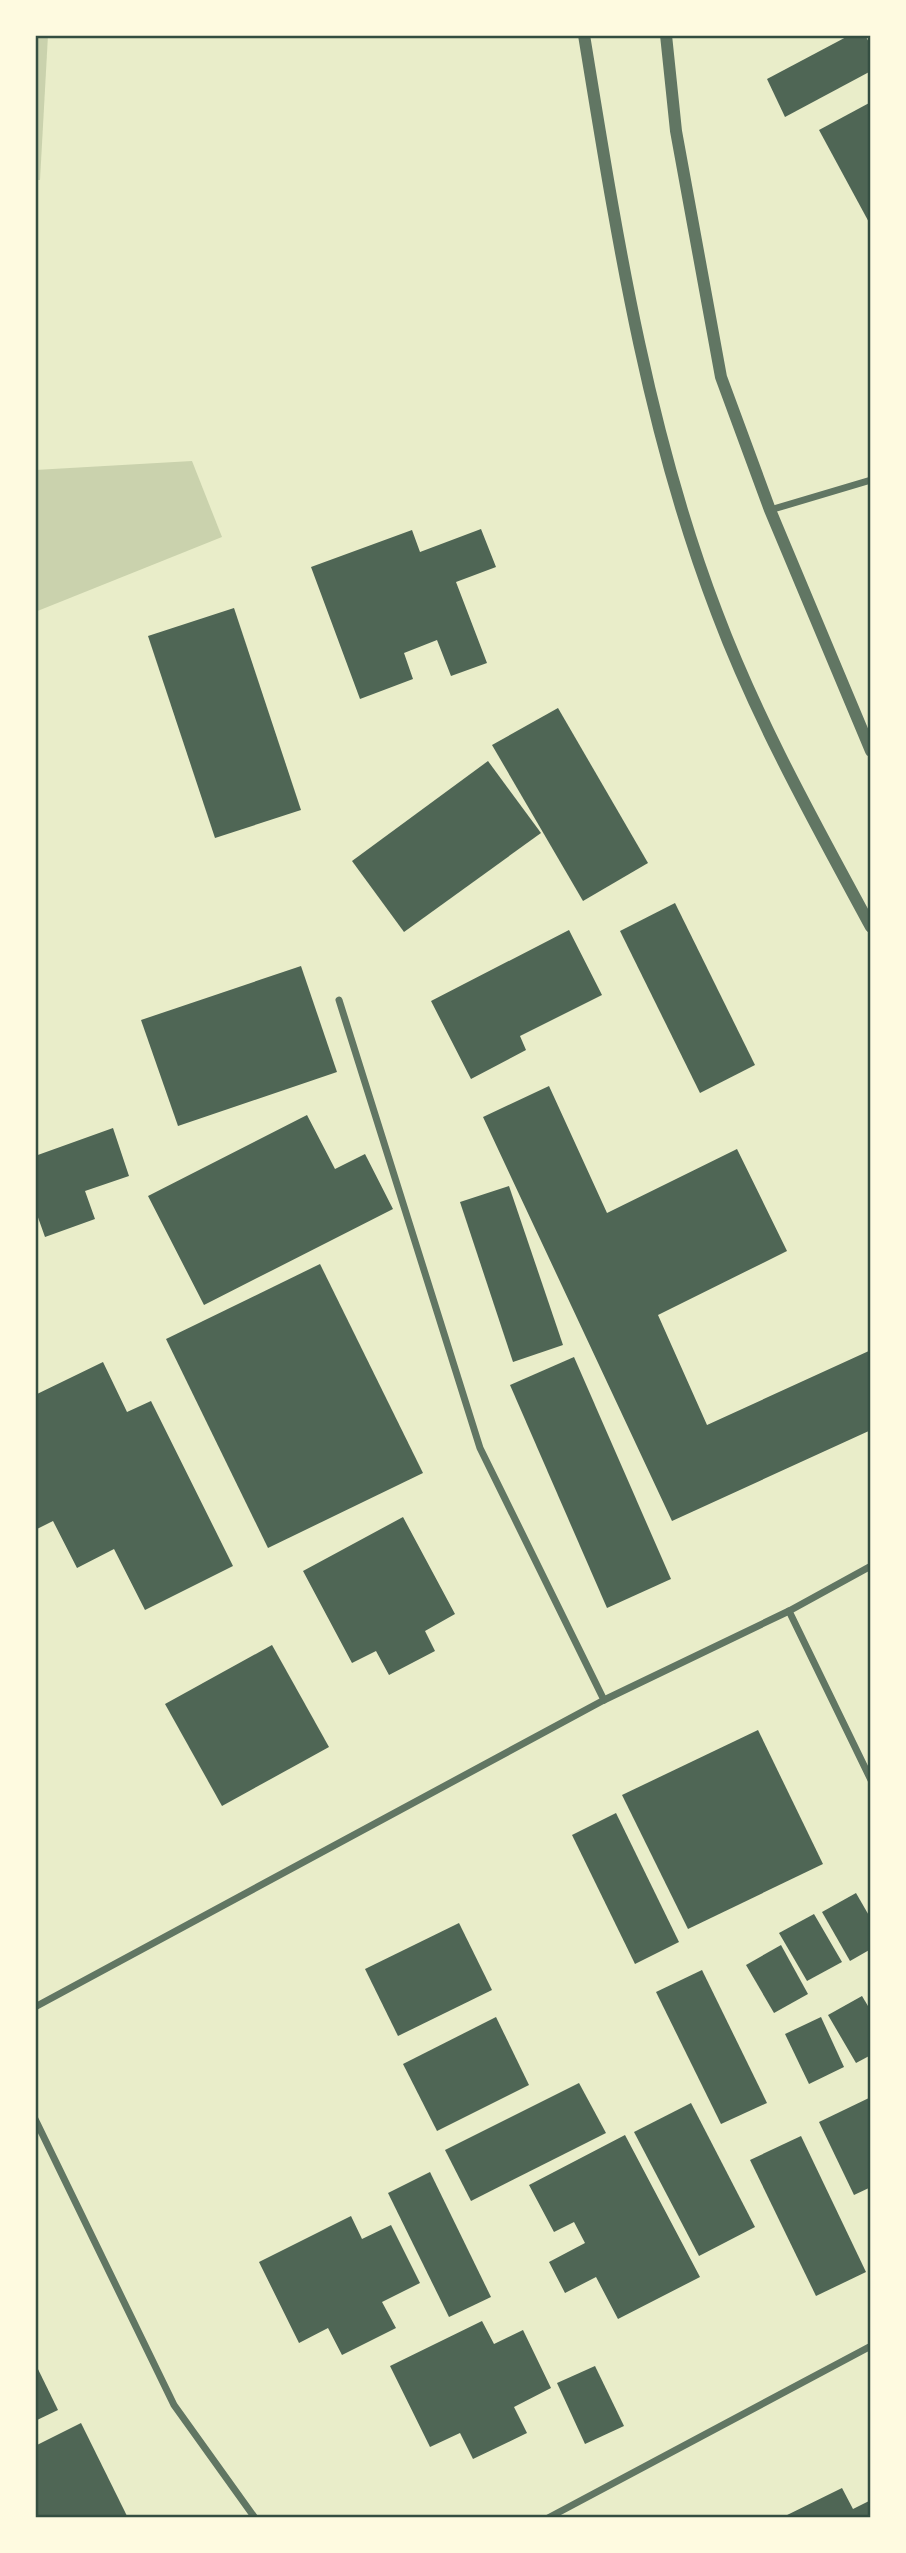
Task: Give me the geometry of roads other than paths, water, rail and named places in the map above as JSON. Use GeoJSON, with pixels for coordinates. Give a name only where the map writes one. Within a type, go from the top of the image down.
{"type":"FeatureCollection","features":[{"type":"Feature","properties":{"kind":"street"},"geometry":{"type":"LineString","coordinates":[[584,35],[630,308],[668,459],[717,613],[791,778],[871,927]]}},
{"type":"Feature","properties":{"kind":"street"},"geometry":{"type":"LineString","coordinates":[[666,35],[676,131],[721,377],[770,510],[871,751]]}},
{"type":"Feature","properties":{"kind":"street"},"geometry":{"type":"LineString","coordinates":[[770,510],[871,480]]}},
{"type":"Feature","properties":{"kind":"street"},"geometry":{"type":"LineString","coordinates":[[339,1000],[480,1448],[604,1700]]}},
{"type":"Feature","properties":{"kind":"street"},"geometry":{"type":"LineString","coordinates":[[35,2007],[604,1700],[789,1611],[871,1566]]}},
{"type":"Feature","properties":{"kind":"street"},"geometry":{"type":"LineString","coordinates":[[789,1611],[871,1780]]}},
{"type":"Feature","properties":{"kind":"street"},"geometry":{"type":"LineString","coordinates":[[35,2119],[174,2405],[255,2518]]}},
{"type":"Feature","properties":{"kind":"street"},"geometry":{"type":"LineString","coordinates":[[548,2518],[871,2346]]}}]}
